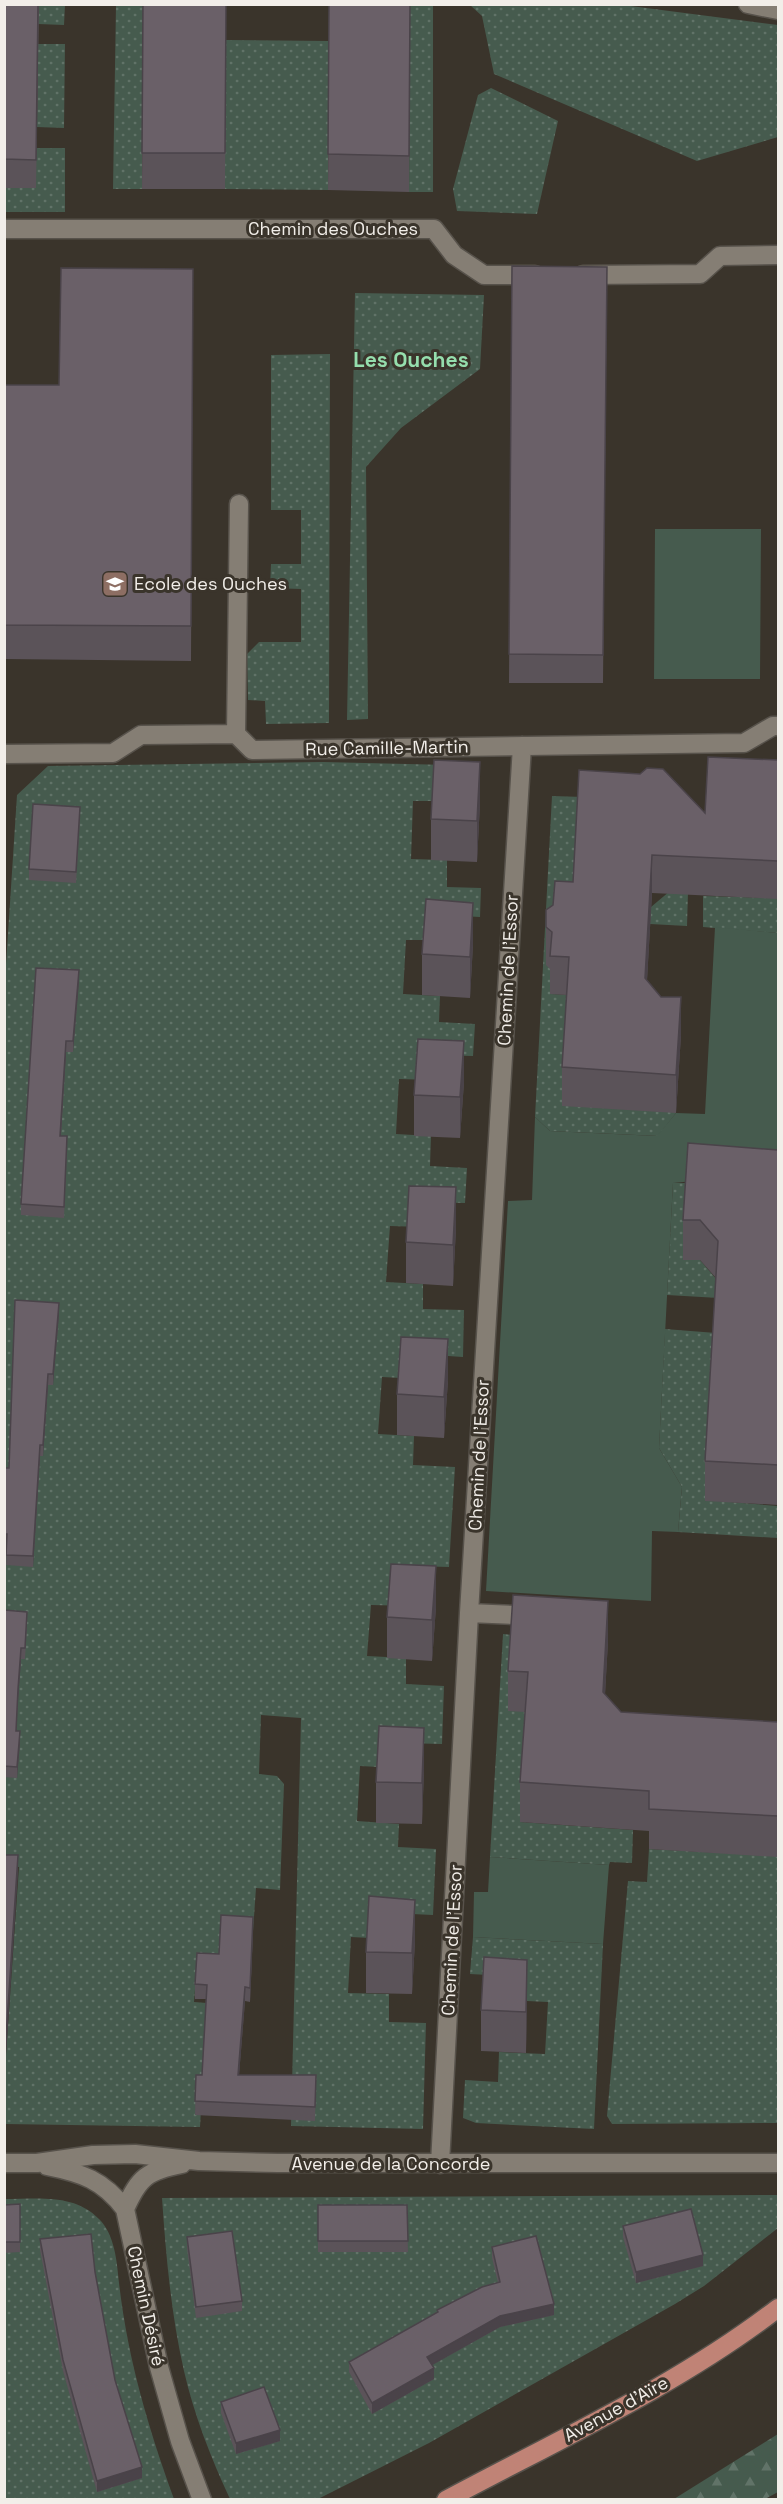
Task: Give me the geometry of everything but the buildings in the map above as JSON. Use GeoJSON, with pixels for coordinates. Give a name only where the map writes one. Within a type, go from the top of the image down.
{"type":"FeatureCollection","features":[{"type":"Feature","properties":{"kind":"main road","name":"Avenue d'Aïre"},"geometry":{"type":"LineString","coordinates":[[446,2499],[586,2426],[680,2373],[731,2342],[778,2308]]}},
{"type":"Feature","properties":{"kind":"main road"},"geometry":{"type":"LineString","coordinates":[[469,2499],[512,2465]]}},
{"type":"Feature","properties":{"kind":"street"},"geometry":{"type":"LineString","coordinates":[[748,4],[778,10]]}},
{"type":"Feature","properties":{"kind":"street","name":"Chemin des Ouches"},"geometry":{"type":"LineString","coordinates":[[4,229],[435,229],[454,255],[484,275],[700,274],[720,256],[778,255]]}},
{"type":"Feature","properties":{"kind":"street"},"geometry":{"type":"LineString","coordinates":[[4,754],[113,753],[141,735],[236,734],[239,504]]}},
{"type":"Feature","properties":{"kind":"street","name":"Rue Camille-Martin"},"geometry":{"type":"LineString","coordinates":[[236,734],[252,750],[744,743],[773,726],[778,726]]}},
{"type":"Feature","properties":{"kind":"street","name":"Chemin de l'Essor"},"geometry":{"type":"LineString","coordinates":[[440,2164],[469,1613],[522,746]]}},
{"type":"Feature","properties":{"kind":"street"},"geometry":{"type":"LineString","coordinates":[[469,1613],[554,1617]]}},
{"type":"Feature","properties":{"kind":"street","name":"Avenue de la Concorde"},"geometry":{"type":"LineString","coordinates":[[4,2163],[37,2163],[93,2155],[135,2154],[198,2161],[440,2164],[778,2163]]}},
{"type":"Feature","properties":{"kind":"street"},"geometry":{"type":"LineString","coordinates":[[125,2209],[134,2187],[145,2176],[163,2168],[198,2161]]}},
{"type":"Feature","properties":{"kind":"street"},"geometry":{"type":"LineString","coordinates":[[37,2163],[74,2172],[97,2181],[114,2194],[125,2209]]}},
{"type":"Feature","properties":{"kind":"street","name":"Chemin Désiré"},"geometry":{"type":"LineString","coordinates":[[125,2209],[159,2367],[180,2441],[202,2499]]}},
{"type":"Feature","properties":{"kind":"green space"},"geometry":{"type":"Polygon","coordinates":[[[39,5],[65,5],[64,25],[38,24],[39,5]]]}},
{"type":"Feature","properties":{"kind":"green space"},"geometry":{"type":"Polygon","coordinates":[[[116,5],[143,5],[142,189],[113,189],[116,5]]]}},
{"type":"Feature","properties":{"kind":"green space"},"geometry":{"type":"Polygon","coordinates":[[[410,5],[433,5],[433,192],[409,192],[410,5]]]}},
{"type":"Feature","properties":{"kind":"green space"},"geometry":{"type":"Polygon","coordinates":[[[470,5],[623,5],[778,25],[778,137],[697,161],[494,74],[482,16],[470,5]]]}},
{"type":"Feature","properties":{"kind":"green space"},"geometry":{"type":"Polygon","coordinates":[[[225,40],[328,41],[328,190],[225,189],[225,40]]]}},
{"type":"Feature","properties":{"kind":"green space"},"geometry":{"type":"Polygon","coordinates":[[[38,44],[65,44],[64,128],[37,127],[38,44]]]}},
{"type":"Feature","properties":{"kind":"green space"},"geometry":{"type":"Polygon","coordinates":[[[491,88],[558,121],[537,214],[457,211],[453,189],[478,95],[491,88]]]}},
{"type":"Feature","properties":{"kind":"green space"},"geometry":{"type":"Polygon","coordinates":[[[36,148],[65,148],[65,212],[5,212],[4,188],[36,188],[36,148]]]}},
{"type":"Feature","properties":{"kind":"green space"},"geometry":{"type":"Polygon","coordinates":[[[355,293],[484,295],[480,369],[401,428],[366,467],[368,719],[347,720],[355,293]]]}},
{"type":"Feature","properties":{"kind":"green space"},"geometry":{"type":"Polygon","coordinates":[[[330,354],[329,723],[266,724],[265,701],[248,700],[247,654],[259,642],[301,642],[301,589],[270,588],[271,564],[301,564],[301,510],[271,510],[271,355],[330,354]]]}},
{"type":"Feature","properties":{"kind":"green space"},"geometry":{"type":"Polygon","coordinates":[[[655,529],[761,529],[760,679],[654,679],[655,529]]]}},
{"type":"Feature","properties":{"kind":"green space"},"geometry":{"type":"Polygon","coordinates":[[[323,762],[449,765],[449,801],[413,801],[411,859],[447,860],[447,887],[481,888],[480,917],[444,915],[426,940],[406,940],[403,994],[440,996],[439,1022],[475,1024],[473,1056],[434,1055],[433,1080],[399,1079],[396,1134],[431,1136],[430,1166],[467,1168],[465,1203],[425,1202],[424,1227],[390,1226],[386,1282],[423,1284],[423,1309],[464,1310],[463,1357],[418,1354],[401,1378],[382,1377],[378,1434],[414,1436],[413,1465],[455,1467],[449,1567],[415,1566],[413,1606],[371,1605],[367,1656],[406,1658],[406,1684],[444,1686],[442,1744],[401,1743],[379,1767],[360,1766],[357,1821],[399,1824],[398,1847],[436,1849],[433,1915],[391,1913],[390,1939],[351,1937],[348,1993],[389,1994],[389,2022],[426,2023],[423,2129],[291,2126],[301,1718],[261,1715],[259,1774],[277,1776],[284,1784],[280,1890],[256,1888],[253,1931],[219,1965],[197,1963],[194,2002],[207,2003],[200,2127],[5,2124],[5,2069],[19,1867],[5,1866],[4,995],[17,795],[48,766],[323,762]]]}},
{"type":"Feature","properties":{"kind":"green space"},"geometry":{"type":"Polygon","coordinates":[[[552,796],[678,800],[573,920],[551,994],[569,995],[676,1113],[658,1136],[550,1131],[535,1117],[552,796]]]}},
{"type":"Feature","properties":{"kind":"green space"},"geometry":{"type":"Polygon","coordinates":[[[670,891],[688,892],[687,926],[650,924],[651,907],[670,891]]]}},
{"type":"Feature","properties":{"kind":"green space"},"geometry":{"type":"Polygon","coordinates":[[[703,896],[778,898],[778,933],[703,927],[703,896]]]}},
{"type":"Feature","properties":{"kind":"green space"},"geometry":{"type":"Polygon","coordinates":[[[715,927],[778,933],[778,1173],[673,1183],[659,1448],[682,1487],[678,1532],[652,1531],[651,1601],[486,1591],[508,1201],[532,1200],[535,1117],[550,1131],[657,1136],[676,1113],[705,1114],[715,927]]]}},
{"type":"Feature","properties":{"kind":"green space"},"geometry":{"type":"Polygon","coordinates":[[[673,1183],[688,1183],[683,1260],[700,1260],[718,1281],[719,1298],[667,1295],[673,1183]]]}},
{"type":"Feature","properties":{"kind":"green space"},"geometry":{"type":"Polygon","coordinates":[[[665,1329],[716,1333],[705,1500],[778,1506],[778,1538],[678,1532],[682,1487],[659,1448],[665,1329]]]}},
{"type":"Feature","properties":{"kind":"green space"},"geometry":{"type":"Polygon","coordinates":[[[503,1634],[513,1635],[528,1712],[520,1822],[633,1830],[632,1863],[610,1862],[609,1865],[490,1857],[503,1634]]]}},
{"type":"Feature","properties":{"kind":"green space"},"geometry":{"type":"Polygon","coordinates":[[[649,1849],[778,1856],[778,2123],[612,2124],[607,2116],[628,1881],[647,1882],[649,1849]]]}},
{"type":"Feature","properties":{"kind":"green space"},"geometry":{"type":"Polygon","coordinates":[[[490,1857],[609,1865],[603,1944],[473,1937],[474,1892],[488,1892],[490,1857]]]}},
{"type":"Feature","properties":{"kind":"green space"},"geometry":{"type":"Polygon","coordinates":[[[473,1937],[603,1944],[594,2129],[476,2123],[463,2118],[465,2080],[498,2082],[499,2052],[545,2054],[548,2002],[527,2001],[507,1976],[470,1974],[473,1937]]]}},
{"type":"Feature","properties":{"kind":"green space"},"geometry":{"type":"Polygon","coordinates":[[[778,2195],[778,2228],[704,2286],[429,2443],[318,2499],[230,2499],[204,2436],[184,2371],[170,2285],[162,2198],[778,2195]]]}},
{"type":"Feature","properties":{"kind":"green space"},"geometry":{"type":"Polygon","coordinates":[[[42,2198],[67,2201],[89,2211],[99,2219],[109,2233],[116,2258],[123,2311],[134,2366],[156,2446],[174,2499],[5,2499],[4,2199],[42,2198]]]}},
{"type":"Feature","properties":{"kind":"green space"},"geometry":{"type":"Polygon","coordinates":[[[778,2434],[778,2492],[765,2499],[674,2499],[778,2434]]]}},
{"type":"Feature","properties":{"kind":"place","name":"Ecole des Ouches"},"geometry":{"type":"Point","coordinates":[115,584]}},
{"type":"Feature","properties":{"kind":"district","name":"Les Ouches"},"geometry":{"type":"Point","coordinates":[411,360]}}]}
